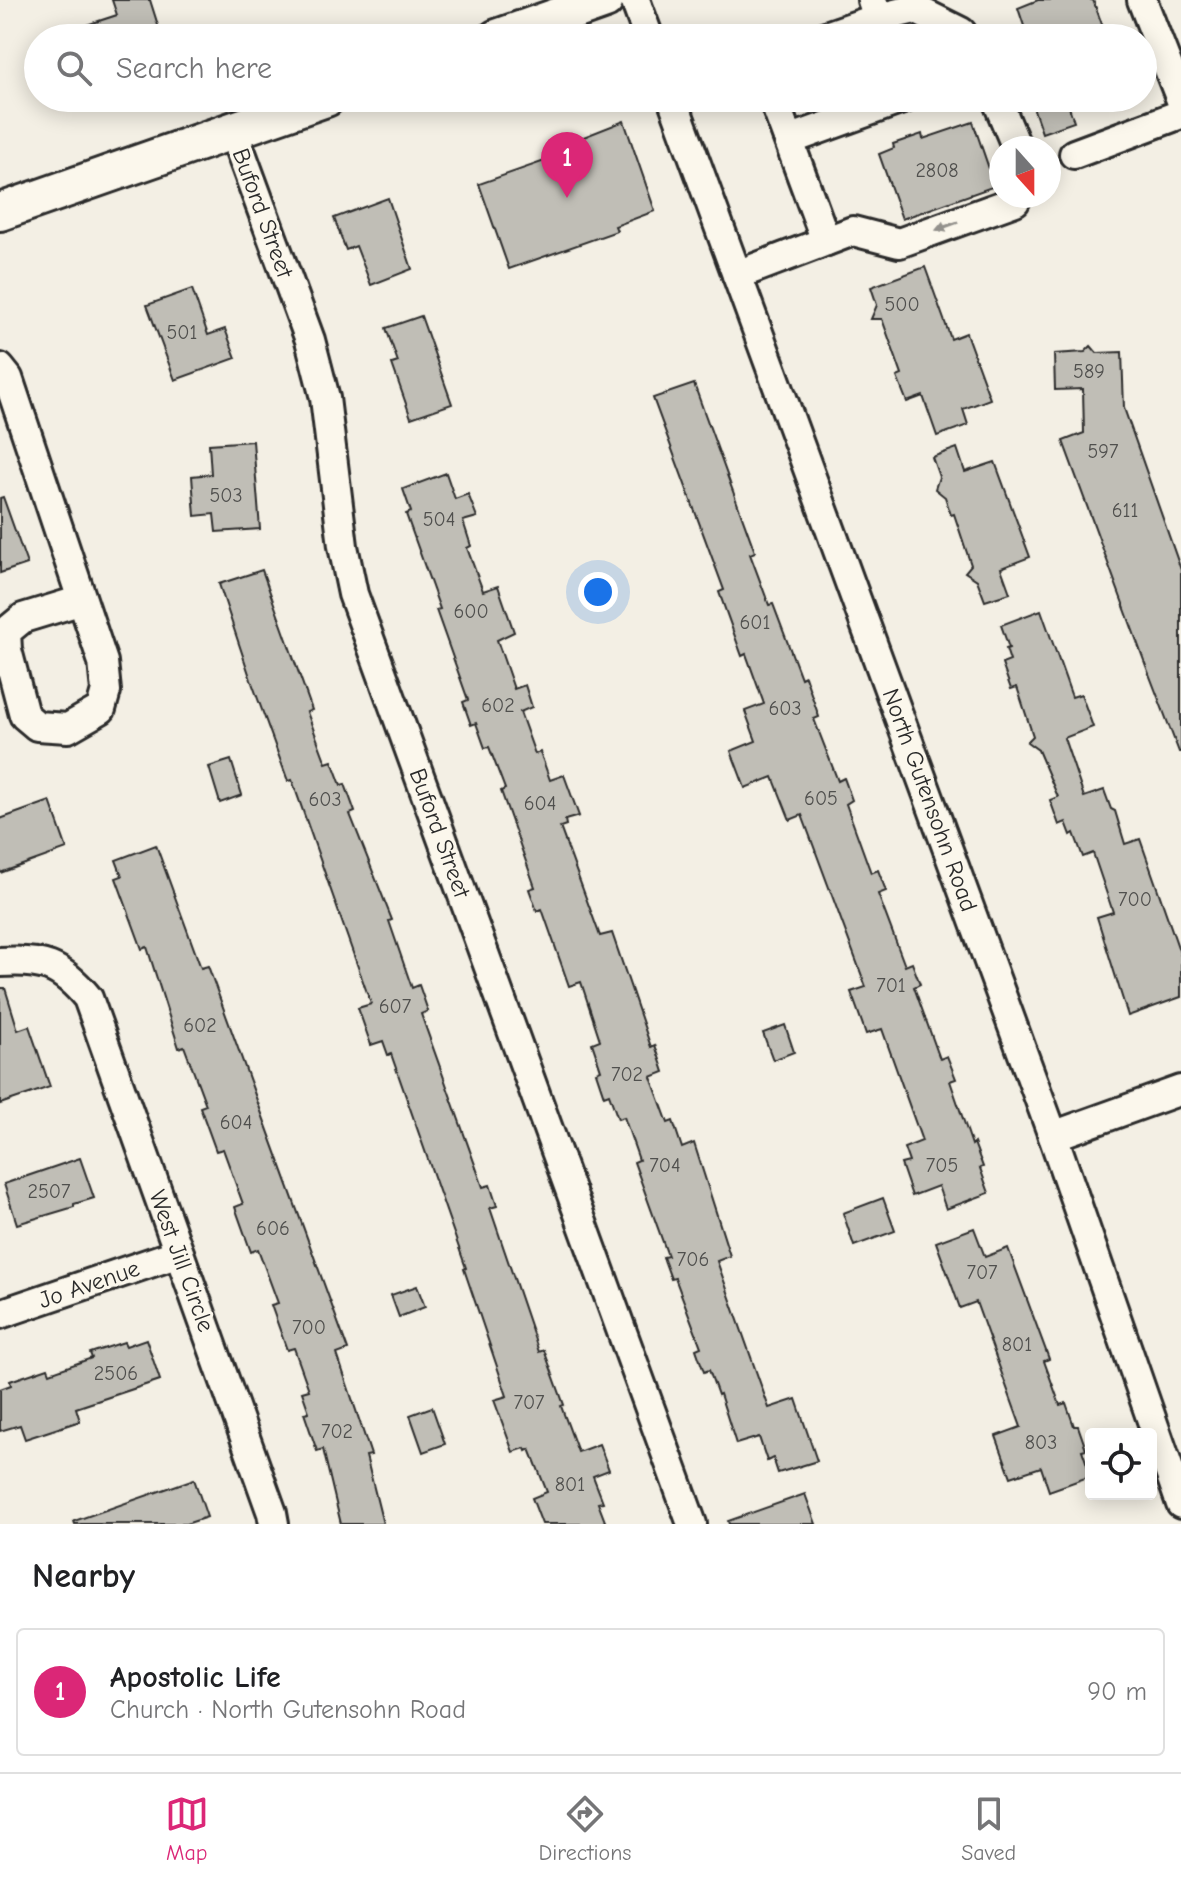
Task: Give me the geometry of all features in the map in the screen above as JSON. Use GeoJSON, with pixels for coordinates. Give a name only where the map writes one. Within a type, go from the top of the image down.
{"type":"FeatureCollection","features":[{"type":"Feature","properties":{"kind":"main road"},"geometry":{"type":"LineString","coordinates":[[537,24],[605,0]]}},
{"type":"Feature","properties":{"kind":"main road"},"geometry":{"type":"LineString","coordinates":[[0,212],[287,112]]}},
{"type":"Feature","properties":{"kind":"street"},"geometry":{"type":"LineString","coordinates":[[635,0],[644,24]]}},
{"type":"Feature","properties":{"kind":"street"},"geometry":{"type":"LineString","coordinates":[[1142,0],[1151,24]]}},
{"type":"Feature","properties":{"kind":"street"},"geometry":{"type":"LineString","coordinates":[[878,19],[915,9],[945,24]]}},
{"type":"Feature","properties":{"kind":"street"},"geometry":{"type":"LineString","coordinates":[[1157,38],[1181,100]]}},
{"type":"Feature","properties":{"kind":"street","name":"North Gutensohn Road"},"geometry":{"type":"LineString","coordinates":[[677,112],[1053,1136],[1181,1504]]}},
{"type":"Feature","properties":{"kind":"street"},"geometry":{"type":"LineString","coordinates":[[778,112],[826,241]]}},
{"type":"Feature","properties":{"kind":"street"},"geometry":{"type":"LineString","coordinates":[[789,140],[836,112]]}},
{"type":"Feature","properties":{"kind":"street"},"geometry":{"type":"LineString","coordinates":[[1002,112],[1012,136]]}},
{"type":"Feature","properties":{"kind":"street"},"geometry":{"type":"LineString","coordinates":[[1074,154],[1181,114]]}},
{"type":"Feature","properties":{"kind":"street","name":"Buford Street"},"geometry":{"type":"LineString","coordinates":[[233,131],[310,340],[325,398],[343,546],[353,594],[692,1524]]}},
{"type":"Feature","properties":{"kind":"street"},"geometry":{"type":"LineString","coordinates":[[737,275],[853,231],[899,243],[996,208]]}},
{"type":"Feature","properties":{"kind":"street"},"geometry":{"type":"LineString","coordinates":[[0,368],[8,378],[103,662],[106,691],[101,709],[68,728],[37,726],[24,715],[7,650],[6,632],[23,618],[82,600]]}},
{"type":"Feature","properties":{"kind":"street","name":"West Jill Circle"},"geometry":{"type":"LineString","coordinates":[[0,962],[27,961],[53,966],[73,980],[88,998],[274,1524]]}},
{"type":"Feature","properties":{"kind":"street"},"geometry":{"type":"LineString","coordinates":[[1053,1136],[1181,1090]]}},
{"type":"Feature","properties":{"kind":"street","name":"Jo Avenue"},"geometry":{"type":"LineString","coordinates":[[0,1314],[179,1253]]}},
{"type":"Feature","properties":{"kind":"building"},"geometry":{"type":"Polygon","coordinates":[[[112,0],[150,0],[158,24],[90,24],[117,15],[112,0]]]}},
{"type":"Feature","properties":{"kind":"building"},"geometry":{"type":"Polygon","coordinates":[[[1038,0],[1093,0],[1102,24],[1023,24],[1018,8],[1038,0]]]}},
{"type":"Feature","properties":{"kind":"building"},"geometry":{"type":"Polygon","coordinates":[[[1035,112],[1071,112],[1074,122],[1042,133],[1035,112]]]}},
{"type":"Feature","properties":{"kind":"building"},"geometry":{"type":"Polygon","coordinates":[[[624,121],[655,211],[615,226],[617,231],[509,269],[479,184],[562,155],[558,147],[624,121]]]}},
{"type":"Feature","properties":{"kind":"building"},"geometry":{"type":"Polygon","coordinates":[[[973,122],[989,169],[989,188],[902,219],[879,154],[894,148],[893,144],[922,134],[923,139],[973,122]]]}},
{"type":"Feature","properties":{"kind":"building"},"geometry":{"type":"Polygon","coordinates":[[[388,198],[412,269],[371,285],[356,246],[346,250],[334,218],[388,198]]]}},
{"type":"Feature","properties":{"kind":"building"},"geometry":{"type":"Polygon","coordinates":[[[925,267],[951,339],[966,333],[990,399],[963,409],[968,425],[937,436],[923,396],[907,402],[897,377],[902,375],[882,319],[871,319],[877,305],[871,287],[925,267]]]}},
{"type":"Feature","properties":{"kind":"building"},"geometry":{"type":"Polygon","coordinates":[[[192,289],[208,335],[225,329],[236,358],[175,380],[147,305],[192,289]]]}},
{"type":"Feature","properties":{"kind":"building"},"geometry":{"type":"Polygon","coordinates":[[[421,316],[452,404],[411,418],[392,364],[398,362],[386,328],[421,316]]]}},
{"type":"Feature","properties":{"kind":"building"},"geometry":{"type":"Polygon","coordinates":[[[1091,346],[1097,353],[1122,352],[1124,408],[1181,570],[1181,752],[1063,441],[1084,433],[1083,389],[1055,390],[1054,354],[1085,352],[1091,346]]]}},
{"type":"Feature","properties":{"kind":"building"},"geometry":{"type":"Polygon","coordinates":[[[694,384],[755,552],[750,554],[801,678],[805,676],[819,717],[814,719],[838,781],[844,778],[852,800],[846,804],[871,873],[878,870],[886,891],[878,894],[905,966],[912,963],[920,984],[914,987],[940,1059],[947,1056],[956,1079],[950,1081],[983,1167],[980,1168],[989,1193],[946,1209],[938,1186],[912,1196],[901,1164],[909,1162],[904,1148],[922,1141],[882,1029],[866,1034],[851,992],[866,987],[802,815],[790,820],[773,777],[745,788],[731,751],[756,741],[745,711],[764,704],[746,654],[742,656],[719,592],[724,590],[653,398],[694,384]]]}},
{"type":"Feature","properties":{"kind":"building"},"geometry":{"type":"Polygon","coordinates":[[[253,441],[260,529],[216,532],[214,514],[195,516],[192,476],[211,474],[209,444],[253,441]]]}},
{"type":"Feature","properties":{"kind":"building"},"geometry":{"type":"Polygon","coordinates":[[[957,448],[965,472],[995,462],[1030,557],[1001,568],[1010,593],[985,601],[977,580],[965,572],[971,565],[954,514],[951,515],[945,497],[935,489],[939,477],[932,457],[957,448]]]}},
{"type":"Feature","properties":{"kind":"building"},"geometry":{"type":"Polygon","coordinates":[[[446,473],[455,499],[468,494],[477,517],[463,521],[471,546],[467,548],[483,591],[498,586],[514,632],[497,640],[514,689],[525,685],[532,707],[520,712],[535,754],[540,752],[550,780],[564,775],[579,816],[565,820],[566,825],[560,827],[600,936],[612,933],[651,1047],[655,1045],[664,1072],[651,1077],[668,1123],[673,1121],[682,1148],[694,1143],[730,1256],[717,1261],[769,1408],[796,1399],[817,1461],[778,1473],[773,1458],[767,1461],[759,1437],[736,1444],[720,1394],[709,1370],[704,1372],[696,1349],[701,1347],[675,1278],[671,1279],[663,1257],[668,1256],[634,1162],[639,1160],[624,1117],[618,1119],[609,1094],[604,1096],[596,1072],[601,1070],[592,1043],[600,1040],[581,982],[569,986],[542,909],[537,911],[529,889],[535,887],[501,791],[505,789],[489,747],[485,748],[476,723],[471,725],[463,702],[468,700],[436,610],[440,609],[406,514],[411,512],[403,489],[446,473]]]}},
{"type":"Feature","properties":{"kind":"building"},"geometry":{"type":"Polygon","coordinates":[[[3,497],[27,564],[0,573],[0,498],[3,497]]]}},
{"type":"Feature","properties":{"kind":"building"},"geometry":{"type":"Polygon","coordinates":[[[262,570],[312,710],[307,712],[326,763],[332,761],[341,785],[345,784],[355,812],[350,814],[392,920],[389,921],[412,988],[419,985],[428,1011],[421,1014],[483,1187],[490,1185],[497,1206],[490,1208],[539,1352],[544,1350],[578,1452],[599,1444],[609,1470],[593,1476],[603,1502],[598,1503],[606,1524],[542,1524],[532,1498],[547,1492],[530,1449],[513,1452],[494,1400],[507,1396],[466,1268],[391,1054],[388,1055],[383,1041],[371,1045],[358,1008],[371,1004],[292,780],[288,781],[251,680],[219,584],[262,570]]]}},
{"type":"Feature","properties":{"kind":"building"},"geometry":{"type":"Polygon","coordinates":[[[1041,610],[1072,697],[1081,694],[1093,727],[1064,738],[1084,797],[1104,790],[1111,809],[1115,811],[1125,844],[1140,839],[1181,956],[1181,997],[1128,1016],[1097,917],[1113,912],[1093,853],[1083,857],[1066,822],[1059,825],[1050,800],[1058,797],[1038,750],[1027,742],[1033,736],[1017,687],[1011,689],[1002,664],[1010,661],[1001,625],[1041,610]]]}},
{"type":"Feature","properties":{"kind":"building"},"geometry":{"type":"Polygon","coordinates":[[[231,760],[242,795],[220,803],[209,767],[231,760]]]}},
{"type":"Feature","properties":{"kind":"building"},"geometry":{"type":"Polygon","coordinates":[[[50,801],[67,849],[0,873],[0,819],[50,801]]]}},
{"type":"Feature","properties":{"kind":"building"},"geometry":{"type":"Polygon","coordinates":[[[156,845],[201,968],[208,966],[348,1350],[337,1354],[371,1455],[366,1456],[383,1524],[341,1524],[323,1449],[317,1451],[304,1413],[309,1412],[302,1392],[309,1390],[294,1348],[287,1350],[271,1305],[278,1303],[258,1249],[251,1252],[235,1207],[243,1204],[223,1149],[216,1151],[200,1107],[206,1105],[184,1046],[179,1048],[147,947],[142,949],[116,878],[122,876],[116,860],[156,845]]]}},
{"type":"Feature","properties":{"kind":"building"},"geometry":{"type":"Polygon","coordinates":[[[0,988],[5,988],[18,1030],[29,1026],[50,1087],[0,1104],[0,988]]]}},
{"type":"Feature","properties":{"kind":"building"},"geometry":{"type":"Polygon","coordinates":[[[785,1025],[794,1052],[773,1060],[763,1033],[785,1025]]]}},
{"type":"Feature","properties":{"kind":"building"},"geometry":{"type":"Polygon","coordinates":[[[80,1158],[94,1198],[17,1224],[4,1184],[80,1158]]]}},
{"type":"Feature","properties":{"kind":"building"},"geometry":{"type":"Polygon","coordinates":[[[883,1198],[895,1231],[854,1246],[843,1213],[883,1198]]]}},
{"type":"Feature","properties":{"kind":"building"},"geometry":{"type":"Polygon","coordinates":[[[974,1228],[985,1257],[1008,1248],[1049,1359],[1044,1361],[1060,1405],[1066,1403],[1085,1446],[1082,1450],[1085,1478],[1049,1491],[1041,1467],[1011,1477],[996,1436],[1021,1427],[976,1302],[960,1308],[936,1242],[974,1228]]]}},
{"type":"Feature","properties":{"kind":"building"},"geometry":{"type":"Polygon","coordinates":[[[417,1286],[425,1307],[399,1317],[391,1295],[417,1286]]]}},
{"type":"Feature","properties":{"kind":"building"},"geometry":{"type":"Polygon","coordinates":[[[146,1339],[160,1380],[76,1408],[80,1421],[25,1439],[20,1425],[0,1431],[0,1389],[11,1385],[10,1381],[48,1368],[50,1373],[92,1358],[90,1353],[124,1342],[126,1346],[146,1339]]]}},
{"type":"Feature","properties":{"kind":"building"},"geometry":{"type":"Polygon","coordinates":[[[432,1407],[445,1444],[423,1452],[410,1415],[432,1407]]]}},
{"type":"Feature","properties":{"kind":"building"},"geometry":{"type":"Polygon","coordinates":[[[194,1479],[207,1517],[186,1524],[75,1524],[74,1521],[194,1479]]]}},
{"type":"Feature","properties":{"kind":"building"},"geometry":{"type":"Polygon","coordinates":[[[805,1494],[816,1524],[729,1524],[728,1521],[805,1494]]]}},
{"type":"Feature","properties":{"kind":"place","name":"Apostolic Life"},"geometry":{"type":"Point","coordinates":[567,198]}}]}
